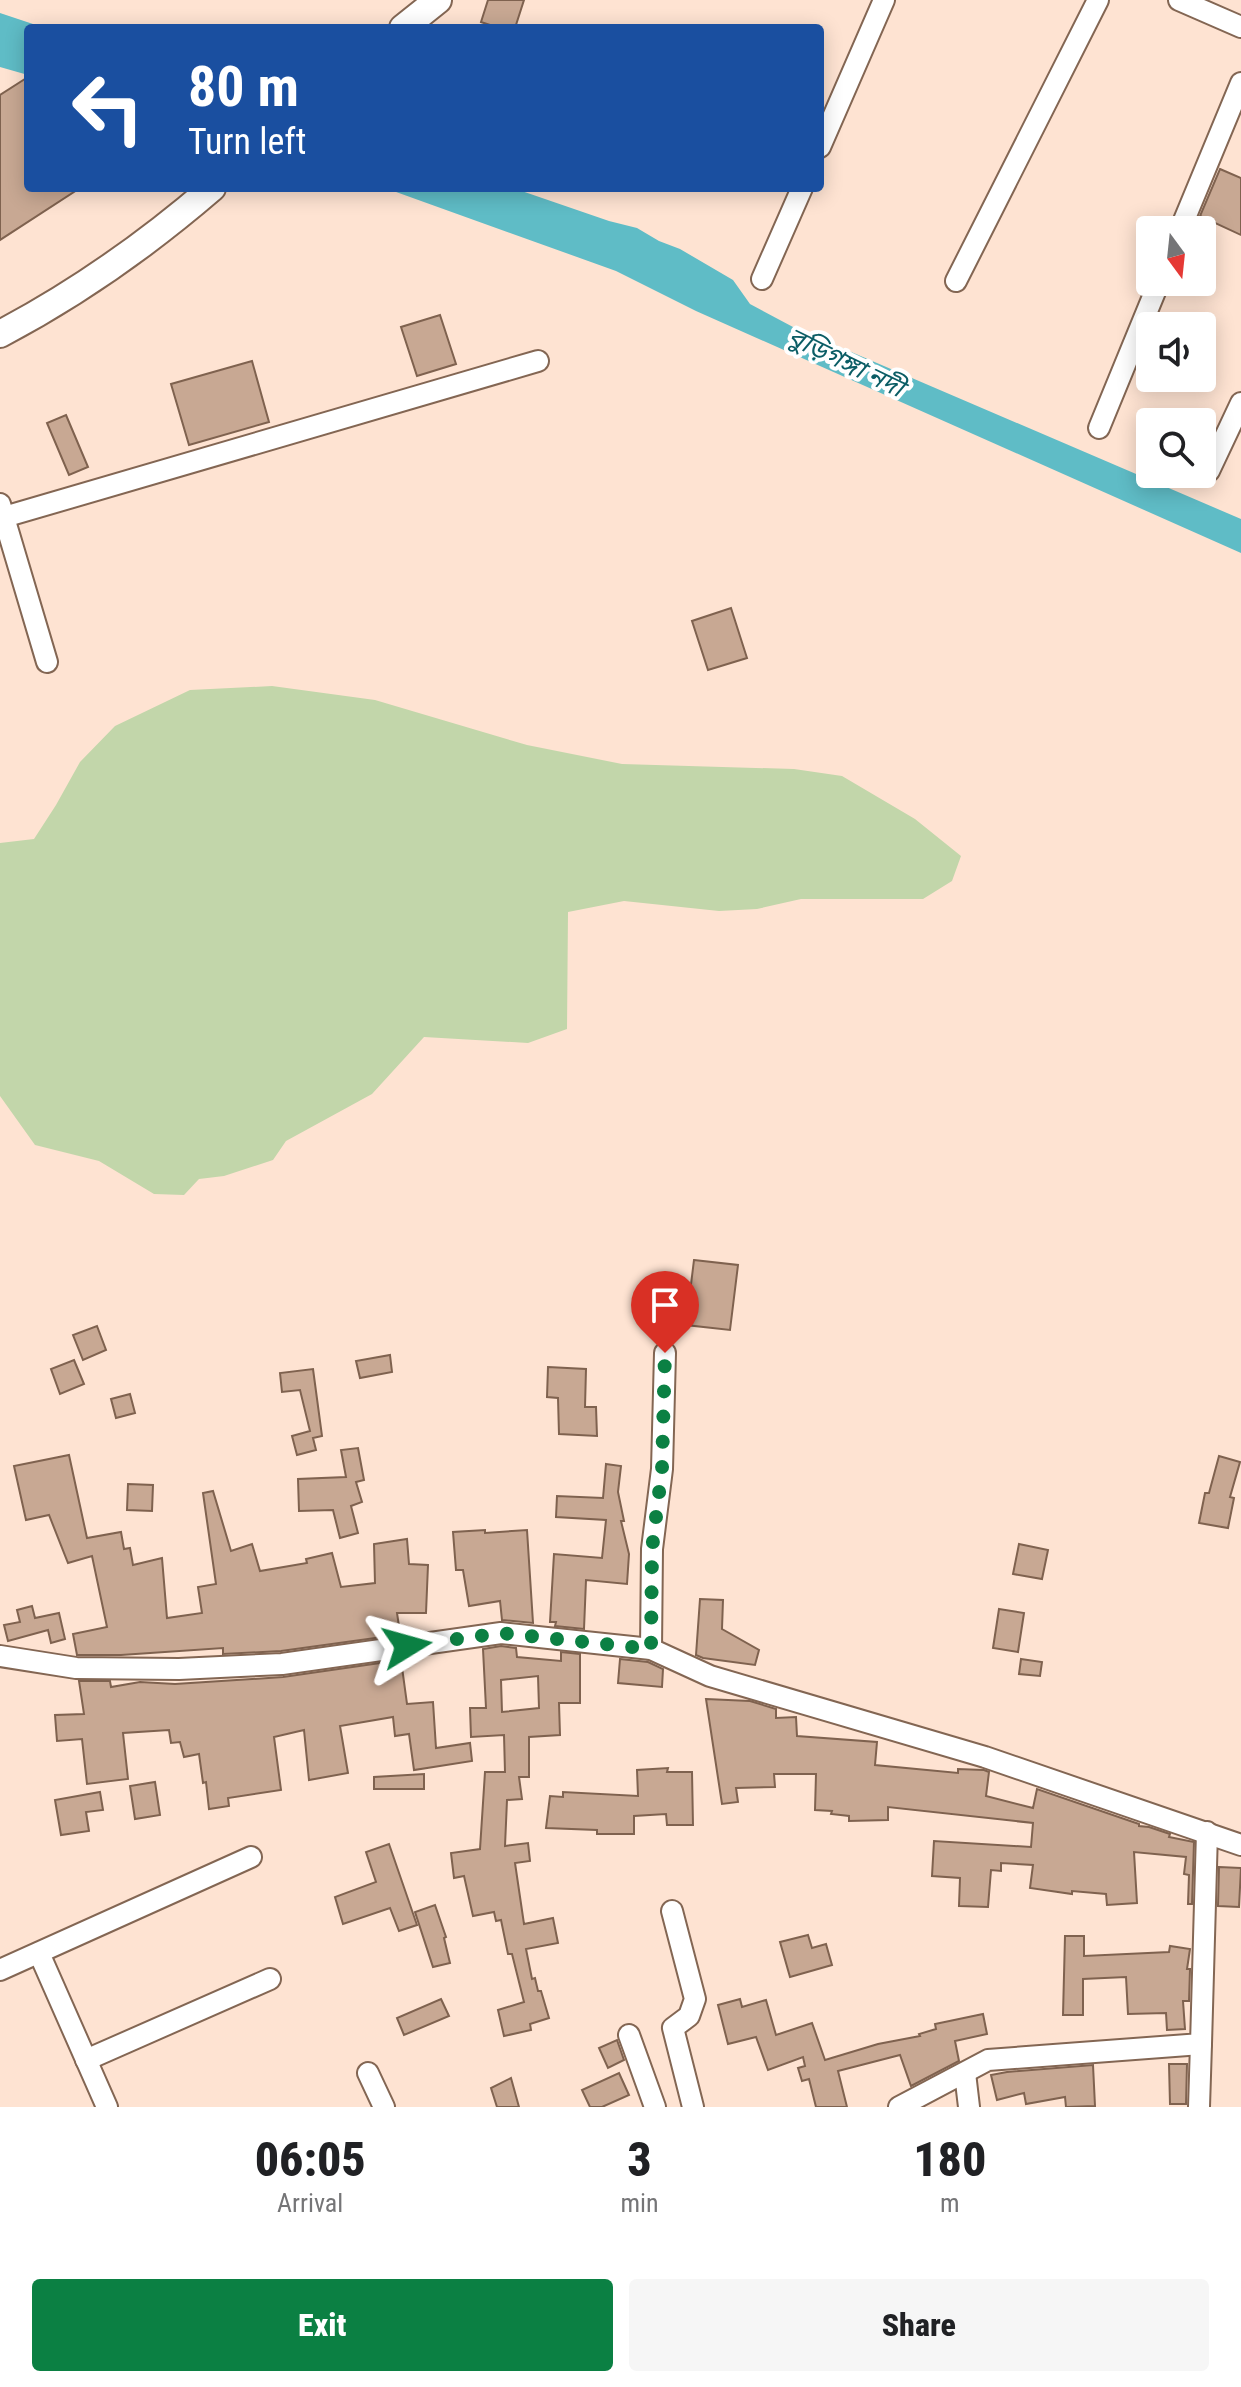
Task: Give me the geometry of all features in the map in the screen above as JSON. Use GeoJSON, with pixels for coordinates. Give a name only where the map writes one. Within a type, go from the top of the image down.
{"type":"FeatureCollection","features":[{"type":"Feature","properties":{"kind":"street"},"geometry":{"type":"LineString","coordinates":[[408,24],[438,0]]}},
{"type":"Feature","properties":{"kind":"street"},"geometry":{"type":"LineString","coordinates":[[824,138],[884,0]]}},
{"type":"Feature","properties":{"kind":"street"},"geometry":{"type":"LineString","coordinates":[[956,281],[1098,0]]}},
{"type":"Feature","properties":{"kind":"street"},"geometry":{"type":"LineString","coordinates":[[1179,0],[1241,27]]}},
{"type":"Feature","properties":{"kind":"street"},"geometry":{"type":"LineString","coordinates":[[1186,216],[1241,83]]}},
{"type":"Feature","properties":{"kind":"street"},"geometry":{"type":"LineString","coordinates":[[0,334],[114,265],[207,192]]}},
{"type":"Feature","properties":{"kind":"street"},"geometry":{"type":"LineString","coordinates":[[762,279],[800,192]]}},
{"type":"Feature","properties":{"kind":"street"},"geometry":{"type":"LineString","coordinates":[[1099,428],[1153,296]]}},
{"type":"Feature","properties":{"kind":"street"},"geometry":{"type":"LineString","coordinates":[[47,662],[2,510],[538,361]]}},
{"type":"Feature","properties":{"kind":"street"},"geometry":{"type":"LineString","coordinates":[[1216,456],[1241,403]]}},
{"type":"Feature","properties":{"kind":"street"},"geometry":{"type":"LineString","coordinates":[[651,1649],[652,1549],[662,1469],[665,1353]]}},
{"type":"Feature","properties":{"kind":"street"},"geometry":{"type":"LineString","coordinates":[[0,1656],[76,1668],[282,1664],[501,1633],[651,1649],[710,1676],[985,1757],[1241,1845]]}},
{"type":"Feature","properties":{"kind":"street"},"geometry":{"type":"LineString","coordinates":[[1199,2107],[1207,1832]]}},
{"type":"Feature","properties":{"kind":"street"},"geometry":{"type":"LineString","coordinates":[[0,1970],[251,1857]]}},
{"type":"Feature","properties":{"kind":"street"},"geometry":{"type":"LineString","coordinates":[[672,1911],[695,1999],[689,2016],[673,2028],[693,2107]]}},
{"type":"Feature","properties":{"kind":"street"},"geometry":{"type":"LineString","coordinates":[[39,1953],[107,2107]]}},
{"type":"Feature","properties":{"kind":"street"},"geometry":{"type":"LineString","coordinates":[[86,2060],[270,1979]]}},
{"type":"Feature","properties":{"kind":"street"},"geometry":{"type":"LineString","coordinates":[[629,2035],[655,2107]]}},
{"type":"Feature","properties":{"kind":"street"},"geometry":{"type":"LineString","coordinates":[[899,2107],[988,2060],[1201,2044]]}},
{"type":"Feature","properties":{"kind":"street"},"geometry":{"type":"LineString","coordinates":[[368,2073],[384,2107]]}},
{"type":"Feature","properties":{"kind":"street"},"geometry":{"type":"LineString","coordinates":[[965,2073],[969,2107]]}},
{"type":"Feature","properties":{"kind":"green space"},"geometry":{"type":"Polygon","coordinates":[[[272,686],[375,700],[527,745],[622,764],[794,769],[842,776],[915,819],[961,856],[952,881],[923,899],[801,899],[757,909],[719,911],[624,901],[568,912],[567,1029],[528,1043],[424,1037],[372,1094],[286,1141],[273,1160],[224,1176],[199,1179],[184,1195],[154,1194],[99,1161],[35,1145],[0,1096],[0,843],[34,839],[80,762],[115,726],[190,690],[272,686]]]}},
{"type":"Feature","properties":{"kind":"water"},"geometry":{"type":"Polygon","coordinates":[[[0,13],[33,24],[24,24],[24,74],[0,67],[0,13]]]}},
{"type":"Feature","properties":{"kind":"water","name":"বুড়িগঙ্গা নদী"},"geometry":{"type":"Polygon","coordinates":[[[396,192],[525,192],[637,228],[733,280],[750,304],[793,327],[1136,474],[1136,488],[1169,488],[1241,519],[1241,553],[696,311],[616,271],[396,192]]]}},
{"type":"Feature","properties":{"kind":"building"},"geometry":{"type":"Polygon","coordinates":[[[488,0],[524,0],[516,24],[481,22],[488,0]]]}},
{"type":"Feature","properties":{"kind":"building"},"geometry":{"type":"Polygon","coordinates":[[[24,80],[24,192],[74,192],[0,240],[0,95],[24,80]]]}},
{"type":"Feature","properties":{"kind":"building"},"geometry":{"type":"Polygon","coordinates":[[[1220,169],[1241,178],[1241,235],[1216,223],[1216,216],[1200,216],[1220,169]]]}},
{"type":"Feature","properties":{"kind":"building"},"geometry":{"type":"Polygon","coordinates":[[[440,315],[456,364],[417,376],[401,327],[440,315]]]}},
{"type":"Feature","properties":{"kind":"building"},"geometry":{"type":"Polygon","coordinates":[[[252,361],[269,422],[189,445],[171,384],[252,361]]]}},
{"type":"Feature","properties":{"kind":"building"},"geometry":{"type":"Polygon","coordinates":[[[66,415],[88,467],[69,475],[47,423],[66,415]]]}},
{"type":"Feature","properties":{"kind":"building"},"geometry":{"type":"Polygon","coordinates":[[[731,608],[747,658],[708,670],[692,621],[731,608]]]}},
{"type":"Feature","properties":{"kind":"building"},"geometry":{"type":"Polygon","coordinates":[[[694,1260],[738,1265],[730,1330],[686,1325],[694,1260]]]}},
{"type":"Feature","properties":{"kind":"building"},"geometry":{"type":"Polygon","coordinates":[[[97,1326],[106,1350],[83,1360],[73,1335],[97,1326]]]}},
{"type":"Feature","properties":{"kind":"building"},"geometry":{"type":"Polygon","coordinates":[[[390,1355],[392,1372],[360,1378],[356,1361],[390,1355]]]}},
{"type":"Feature","properties":{"kind":"building"},"geometry":{"type":"Polygon","coordinates":[[[74,1360],[84,1384],[60,1394],[51,1369],[74,1360]]]}},
{"type":"Feature","properties":{"kind":"building"},"geometry":{"type":"Polygon","coordinates":[[[548,1367],[586,1369],[585,1407],[596,1407],[597,1436],[559,1434],[558,1398],[547,1397],[548,1367]]]}},
{"type":"Feature","properties":{"kind":"building"},"geometry":{"type":"Polygon","coordinates":[[[313,1369],[322,1436],[313,1438],[316,1450],[297,1455],[292,1436],[310,1431],[300,1390],[282,1392],[280,1373],[313,1369]]]}},
{"type":"Feature","properties":{"kind":"building"},"geometry":{"type":"Polygon","coordinates":[[[130,1394],[135,1413],[116,1418],[111,1399],[130,1394]]]}},
{"type":"Feature","properties":{"kind":"building"},"geometry":{"type":"Polygon","coordinates":[[[358,1448],[364,1480],[356,1482],[362,1502],[351,1506],[358,1533],[340,1538],[333,1510],[299,1511],[298,1479],[346,1477],[341,1450],[358,1448]]]}},
{"type":"Feature","properties":{"kind":"building"},"geometry":{"type":"Polygon","coordinates":[[[69,1455],[87,1538],[121,1532],[124,1549],[130,1548],[133,1565],[162,1558],[167,1618],[202,1613],[198,1587],[216,1584],[203,1493],[213,1491],[231,1551],[252,1544],[260,1571],[307,1563],[306,1559],[332,1553],[341,1587],[375,1583],[374,1544],[407,1539],[409,1564],[428,1565],[426,1613],[397,1613],[400,1633],[397,1635],[281,1651],[223,1654],[223,1648],[77,1655],[73,1634],[107,1627],[92,1556],[68,1563],[49,1515],[26,1520],[14,1466],[69,1455]]]}},
{"type":"Feature","properties":{"kind":"building"},"geometry":{"type":"Polygon","coordinates":[[[1219,1456],[1240,1462],[1230,1497],[1234,1498],[1228,1528],[1199,1523],[1205,1493],[1209,1493],[1219,1456]]]}},
{"type":"Feature","properties":{"kind":"building"},"geometry":{"type":"Polygon","coordinates":[[[606,1464],[621,1466],[618,1492],[629,1554],[627,1584],[586,1580],[584,1629],[555,1626],[556,1622],[550,1622],[554,1554],[602,1558],[606,1520],[556,1517],[557,1496],[603,1498],[606,1464]]]}},
{"type":"Feature","properties":{"kind":"building"},"geometry":{"type":"Polygon","coordinates":[[[128,1484],[153,1485],[152,1511],[127,1510],[128,1484]]]}},
{"type":"Feature","properties":{"kind":"building"},"geometry":{"type":"Polygon","coordinates":[[[485,1530],[485,1533],[527,1530],[533,1623],[502,1620],[500,1601],[469,1606],[463,1570],[456,1570],[453,1532],[485,1530]]]}},
{"type":"Feature","properties":{"kind":"building"},"geometry":{"type":"Polygon","coordinates":[[[1019,1544],[1048,1550],[1042,1579],[1013,1574],[1019,1544]]]}},
{"type":"Feature","properties":{"kind":"building"},"geometry":{"type":"Polygon","coordinates":[[[700,1599],[723,1600],[722,1629],[759,1650],[755,1665],[696,1655],[700,1599]]]}},
{"type":"Feature","properties":{"kind":"building"},"geometry":{"type":"Polygon","coordinates":[[[32,1606],[35,1618],[59,1613],[65,1639],[51,1643],[48,1630],[8,1641],[4,1625],[20,1622],[17,1610],[32,1606]]]}},
{"type":"Feature","properties":{"kind":"building"},"geometry":{"type":"Polygon","coordinates":[[[999,1609],[1024,1613],[1018,1652],[993,1648],[999,1609]]]}},
{"type":"Feature","properties":{"kind":"building"},"geometry":{"type":"Polygon","coordinates":[[[501,1646],[516,1648],[517,1657],[561,1661],[561,1652],[580,1654],[580,1703],[559,1703],[560,1735],[529,1737],[529,1777],[519,1777],[522,1799],[507,1800],[505,1846],[528,1843],[530,1861],[515,1863],[524,1924],[553,1918],[558,1943],[526,1949],[532,1979],[535,1978],[538,1991],[541,1991],[549,2018],[530,2024],[531,2030],[504,2036],[498,2010],[524,2002],[512,1954],[508,1954],[501,1920],[496,1921],[494,1912],[473,1916],[464,1876],[454,1878],[451,1853],[480,1849],[485,1772],[505,1772],[504,1735],[471,1737],[470,1708],[486,1708],[483,1649],[501,1646]],[[538,1676],[501,1680],[502,1712],[539,1708],[538,1676]]]}},
{"type":"Feature","properties":{"kind":"building"},"geometry":{"type":"Polygon","coordinates":[[[620,1659],[648,1662],[663,1669],[662,1687],[618,1683],[620,1659]]]}},
{"type":"Feature","properties":{"kind":"building"},"geometry":{"type":"Polygon","coordinates":[[[1021,1659],[1042,1662],[1040,1676],[1019,1674],[1021,1659]]]}},
{"type":"Feature","properties":{"kind":"building"},"geometry":{"type":"Polygon","coordinates":[[[401,1660],[407,1704],[433,1702],[436,1748],[470,1743],[472,1761],[414,1770],[409,1734],[395,1736],[393,1717],[340,1726],[348,1773],[309,1780],[304,1730],[274,1737],[281,1790],[228,1798],[229,1806],[209,1809],[199,1754],[184,1757],[180,1742],[171,1743],[169,1730],[123,1733],[128,1779],[87,1784],[82,1739],[57,1741],[55,1715],[84,1714],[79,1681],[110,1681],[111,1687],[140,1682],[175,1684],[283,1677],[401,1660]]]}},
{"type":"Feature","properties":{"kind":"building"},"geometry":{"type":"Polygon","coordinates":[[[706,1699],[750,1701],[776,1709],[776,1718],[796,1717],[797,1736],[877,1742],[875,1765],[958,1773],[958,1769],[984,1770],[989,1772],[986,1796],[1033,1808],[1037,1789],[1170,1834],[1169,1837],[1194,1842],[1192,1904],[1188,1904],[1189,1875],[1184,1874],[1186,1857],[1134,1852],[1137,1903],[1107,1905],[1106,1894],[1072,1891],[1072,1894],[1030,1888],[1033,1865],[1001,1863],[1001,1871],[991,1870],[988,1907],[959,1906],[960,1878],[932,1876],[934,1841],[1031,1847],[1033,1823],[888,1807],[888,1820],[849,1821],[849,1816],[815,1810],[816,1774],[774,1774],[775,1787],[736,1788],[738,1802],[722,1804],[706,1699]]]}},
{"type":"Feature","properties":{"kind":"building"},"geometry":{"type":"Polygon","coordinates":[[[668,1768],[667,1772],[692,1772],[693,1825],[667,1825],[666,1814],[634,1816],[634,1834],[597,1834],[597,1830],[546,1828],[550,1796],[563,1797],[563,1792],[638,1796],[637,1770],[668,1768]]]}},
{"type":"Feature","properties":{"kind":"building"},"geometry":{"type":"Polygon","coordinates":[[[424,1774],[424,1789],[374,1789],[374,1777],[424,1774]]]}},
{"type":"Feature","properties":{"kind":"building"},"geometry":{"type":"Polygon","coordinates":[[[155,1782],[160,1815],[135,1819],[130,1786],[155,1782]]]}},
{"type":"Feature","properties":{"kind":"building"},"geometry":{"type":"Polygon","coordinates":[[[100,1792],[103,1810],[86,1812],[89,1831],[61,1835],[55,1800],[100,1792]]]}},
{"type":"Feature","properties":{"kind":"building"},"geometry":{"type":"Polygon","coordinates":[[[389,1844],[417,1925],[399,1931],[390,1908],[343,1924],[335,1897],[376,1882],[366,1852],[389,1844]]]}},
{"type":"Feature","properties":{"kind":"building"},"geometry":{"type":"Polygon","coordinates":[[[1219,1867],[1241,1868],[1239,1907],[1218,1906],[1219,1867]]]}},
{"type":"Feature","properties":{"kind":"building"},"geometry":{"type":"Polygon","coordinates":[[[435,1905],[446,1937],[450,1963],[433,1967],[415,1912],[435,1905]]]}},
{"type":"Feature","properties":{"kind":"building"},"geometry":{"type":"Polygon","coordinates":[[[808,1935],[812,1948],[826,1944],[832,1965],[790,1977],[780,1942],[808,1935]]]}},
{"type":"Feature","properties":{"kind":"building"},"geometry":{"type":"Polygon","coordinates":[[[1065,1936],[1084,1936],[1084,1956],[1169,1952],[1170,1946],[1190,1949],[1187,1969],[1190,1969],[1189,2001],[1183,2001],[1185,2029],[1167,2030],[1166,2013],[1128,2014],[1126,1977],[1083,1979],[1083,2015],[1063,2015],[1065,1936]]]}},
{"type":"Feature","properties":{"kind":"building"},"geometry":{"type":"Polygon","coordinates":[[[441,1999],[449,2016],[404,2035],[397,2018],[441,1999]]]}},
{"type":"Feature","properties":{"kind":"building"},"geometry":{"type":"Polygon","coordinates":[[[740,1999],[742,2007],[766,2000],[776,2035],[812,2023],[825,2060],[878,2044],[920,2036],[936,2029],[935,2024],[983,2014],[987,2034],[955,2041],[959,2061],[911,2086],[900,2055],[838,2071],[847,2107],[816,2107],[809,2079],[802,2081],[798,2068],[805,2066],[803,2057],[768,2070],[756,2037],[728,2044],[718,2005],[740,1999]]]}},
{"type":"Feature","properties":{"kind":"building"},"geometry":{"type":"Polygon","coordinates":[[[617,2040],[624,2060],[608,2068],[599,2048],[617,2040]]]}},
{"type":"Feature","properties":{"kind":"building"},"geometry":{"type":"Polygon","coordinates":[[[1169,2064],[1187,2064],[1186,2104],[1170,2104],[1169,2064]]]}},
{"type":"Feature","properties":{"kind":"building"},"geometry":{"type":"Polygon","coordinates":[[[1093,2065],[1095,2106],[1066,2107],[1065,2097],[1026,2104],[1024,2093],[997,2100],[991,2075],[1007,2072],[1093,2065]]]}},
{"type":"Feature","properties":{"kind":"building"},"geometry":{"type":"Polygon","coordinates":[[[619,2073],[629,2095],[602,2107],[590,2107],[582,2090],[619,2073]]]}},
{"type":"Feature","properties":{"kind":"building"},"geometry":{"type":"Polygon","coordinates":[[[511,2078],[519,2107],[497,2107],[491,2088],[511,2078]]]}},
{"type":"Feature","properties":{"kind":"route"},"geometry":{"type":"LineString","coordinates":[[407,1646],[501,1633],[651,1649],[652,1549],[662,1469],[665,1353]]}}]}
